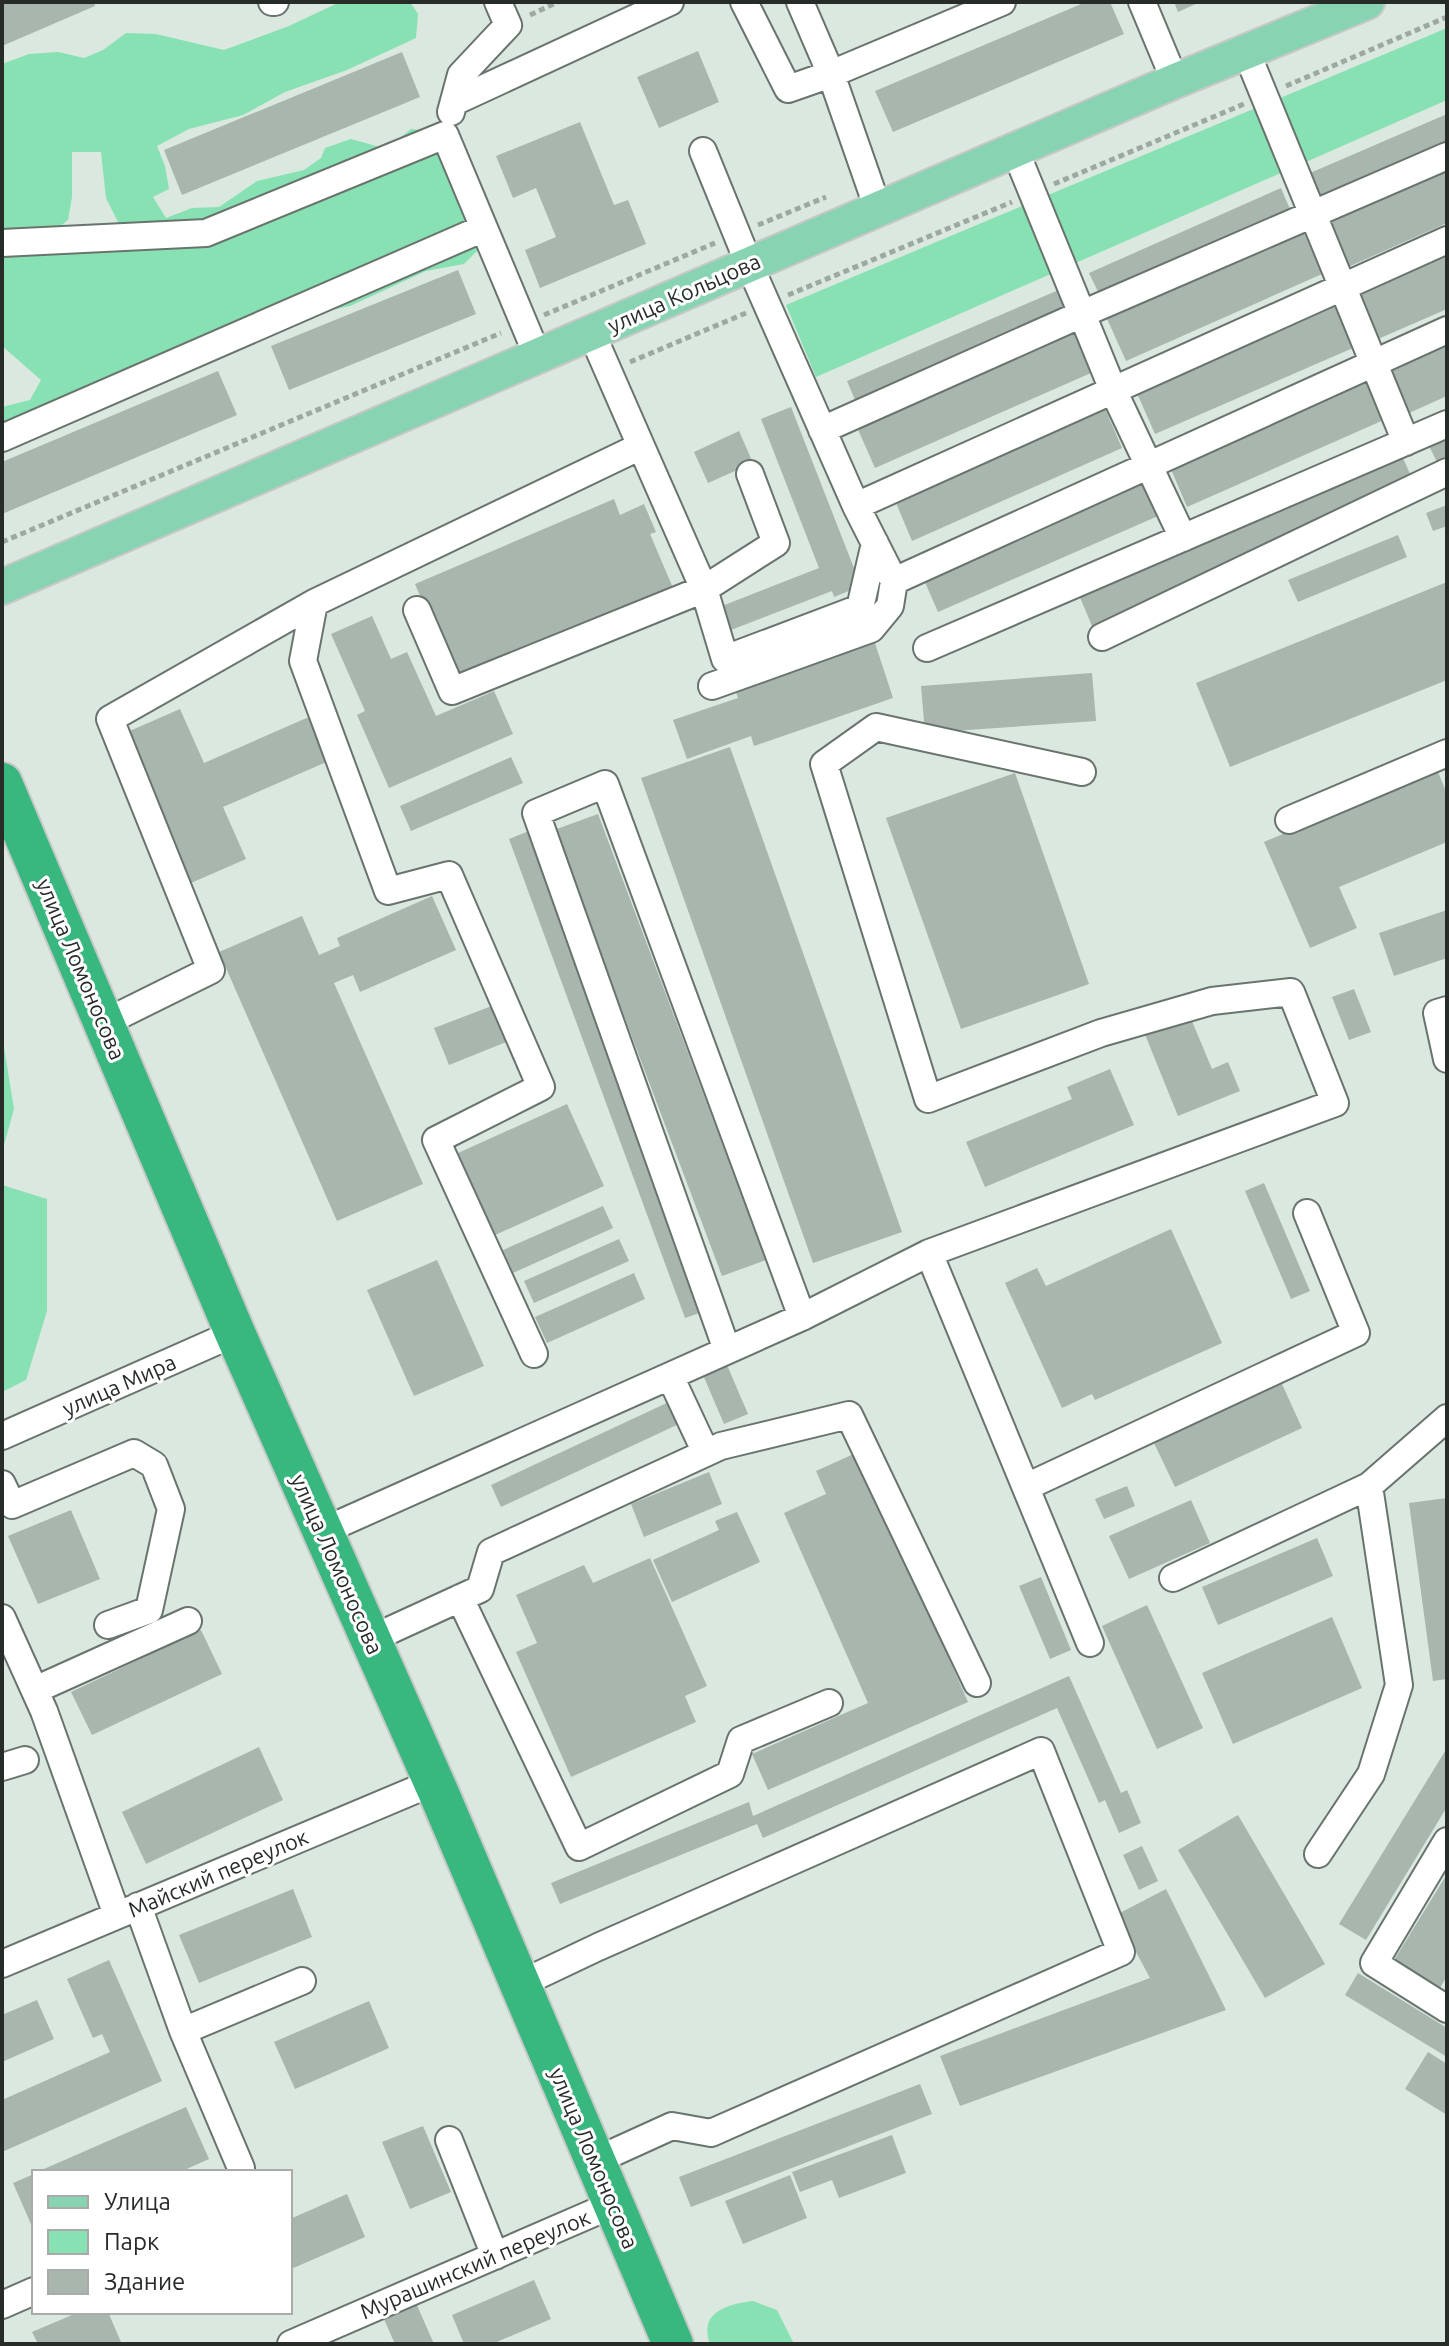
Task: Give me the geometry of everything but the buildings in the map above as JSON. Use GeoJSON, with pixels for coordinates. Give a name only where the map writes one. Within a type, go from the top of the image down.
{"type":"FeatureCollection","features":[{"type":"Feature","properties":{"kind":"highway","name":"улица Ломоносова"},"geometry":{"type":"LineString","coordinates":[[2,783],[235,1333],[434,1782],[673,2344]]}},
{"type":"Feature","properties":{"kind":"main road","name":"улица Кольцова"},"geometry":{"type":"LineString","coordinates":[[2,587],[592,334],[743,249],[873,194],[1015,150],[1367,2]]}},
{"type":"Feature","properties":{"kind":"street"},"geometry":{"type":"LineString","coordinates":[[498,2],[508,25],[461,75],[445,135],[538,357]]}},
{"type":"Feature","properties":{"kind":"street"},"geometry":{"type":"LineString","coordinates":[[454,102],[670,2]]}},
{"type":"Feature","properties":{"kind":"street"},"geometry":{"type":"LineString","coordinates":[[744,2],[788,89],[1002,2]]}},
{"type":"Feature","properties":{"kind":"street"},"geometry":{"type":"LineString","coordinates":[[800,2],[831,74],[873,194]]}},
{"type":"Feature","properties":{"kind":"street"},"geometry":{"type":"LineString","coordinates":[[1142,2],[1175,81]]}},
{"type":"Feature","properties":{"kind":"street"},"geometry":{"type":"LineString","coordinates":[[1246,51],[1406,442]]}},
{"type":"Feature","properties":{"kind":"street"},"geometry":{"type":"LineString","coordinates":[[2,243],[206,233],[445,135]]}},
{"type":"Feature","properties":{"kind":"street"},"geometry":{"type":"LineString","coordinates":[[1015,150],[1113,390],[1183,538]]}},
{"type":"Feature","properties":{"kind":"street"},"geometry":{"type":"LineString","coordinates":[[703,151],[822,430],[894,581],[890,606],[871,629],[712,686]]}},
{"type":"Feature","properties":{"kind":"street"},"geometry":{"type":"LineString","coordinates":[[822,430],[1447,156]]}},
{"type":"Feature","properties":{"kind":"street"},"geometry":{"type":"LineString","coordinates":[[2,438],[484,228]]}},
{"type":"Feature","properties":{"kind":"street"},"geometry":{"type":"LineString","coordinates":[[856,506],[1447,240]]}},
{"type":"Feature","properties":{"kind":"street"},"geometry":{"type":"LineString","coordinates":[[894,581],[1447,330]]}},
{"type":"Feature","properties":{"kind":"street"},"geometry":{"type":"LineString","coordinates":[[592,334],[704,589],[725,659],[860,608],[875,543]]}},
{"type":"Feature","properties":{"kind":"street"},"geometry":{"type":"LineString","coordinates":[[927,648],[1447,424]]}},
{"type":"Feature","properties":{"kind":"street"},"geometry":{"type":"LineString","coordinates":[[104,1023],[211,970],[110,719],[314,603],[641,446]]}},
{"type":"Feature","properties":{"kind":"street"},"geometry":{"type":"LineString","coordinates":[[1102,637],[1447,472]]}},
{"type":"Feature","properties":{"kind":"street"},"geometry":{"type":"LineString","coordinates":[[417,610],[452,691],[704,589],[776,543],[750,474]]}},
{"type":"Feature","properties":{"kind":"street"},"geometry":{"type":"LineString","coordinates":[[314,603],[303,661],[388,891],[449,875],[541,1087],[436,1140],[534,1354]]}},
{"type":"Feature","properties":{"kind":"street"},"geometry":{"type":"LineString","coordinates":[[323,1531],[802,1317],[929,1253],[1335,1103],[1291,992],[1212,1001],[1101,1033],[928,1099],[824,764],[876,727],[1082,772]]}},
{"type":"Feature","properties":{"kind":"street"},"geometry":{"type":"LineString","coordinates":[[1289,820],[1447,753]]}},
{"type":"Feature","properties":{"kind":"street"},"geometry":{"type":"LineString","coordinates":[[727,1350],[536,813],[605,784],[802,1317]]}},
{"type":"Feature","properties":{"kind":"street"},"geometry":{"type":"LineString","coordinates":[[1447,1010],[1437,1013],[1447,1059]]}},
{"type":"Feature","properties":{"kind":"street"},"geometry":{"type":"LineString","coordinates":[[1026,1487],[1356,1333],[1307,1213]]}},
{"type":"Feature","properties":{"kind":"street"},"geometry":{"type":"LineString","coordinates":[[929,1253],[1090,1643]]}},
{"type":"Feature","properties":{"kind":"street","name":"улица Мира"},"geometry":{"type":"LineString","coordinates":[[2,1436],[235,1333]]}},
{"type":"Feature","properties":{"kind":"street"},"geometry":{"type":"LineString","coordinates":[[670,1376],[706,1453]]}},
{"type":"Feature","properties":{"kind":"street"},"geometry":{"type":"LineString","coordinates":[[371,1639],[480,1589],[491,1552],[721,1446],[849,1415],[977,1683]]}},
{"type":"Feature","properties":{"kind":"street"},"geometry":{"type":"LineString","coordinates":[[1173,1578],[1369,1486],[1447,1418]]}},
{"type":"Feature","properties":{"kind":"street"},"geometry":{"type":"LineString","coordinates":[[2,1484],[12,1505],[134,1453],[154,1465],[171,1509],[149,1610],[108,1625]]}},
{"type":"Feature","properties":{"kind":"street"},"geometry":{"type":"LineString","coordinates":[[1318,1854],[1371,1774],[1399,1685],[1369,1486]]}},
{"type":"Feature","properties":{"kind":"street"},"geometry":{"type":"LineString","coordinates":[[460,1598],[579,1847],[730,1774],[741,1740],[829,1703]]}},
{"type":"Feature","properties":{"kind":"street"},"geometry":{"type":"LineString","coordinates":[[2,1618],[240,2170]]}},
{"type":"Feature","properties":{"kind":"street"},"geometry":{"type":"LineString","coordinates":[[35,1690],[188,1621]]}},
{"type":"Feature","properties":{"kind":"street"},"geometry":{"type":"LineString","coordinates":[[520,1984],[612,1940],[1041,1751],[1121,1952],[711,2133],[672,2126],[595,2161]]}},
{"type":"Feature","properties":{"kind":"street","name":"Майский переулок"},"geometry":{"type":"LineString","coordinates":[[2,1964],[434,1782]]}},
{"type":"Feature","properties":{"kind":"street"},"geometry":{"type":"LineString","coordinates":[[1447,1841],[1374,1963],[1447,2009]]}},
{"type":"Feature","properties":{"kind":"street"},"geometry":{"type":"LineString","coordinates":[[183,2031],[302,1981]]}},
{"type":"Feature","properties":{"kind":"street"},"geometry":{"type":"LineString","coordinates":[[449,2140],[495,2256]]}},
{"type":"Feature","properties":{"kind":"street","name":"Мурашинский переулок"},"geometry":{"type":"LineString","coordinates":[[291,2344],[614,2204]]}},
{"type":"Feature","properties":{"kind":"street"},"geometry":{"type":"LineString","coordinates":[[2,2305],[32,2292]]}},
{"type":"Feature","properties":{"kind":"path"},"geometry":{"type":"LineString","coordinates":[[2,542],[524,323],[743,249],[873,194]]}},
{"type":"Feature","properties":{"kind":"green space"},"geometry":{"type":"Polygon","coordinates":[[[340,2],[410,2],[418,14],[416,38],[347,70],[285,92],[243,115],[189,129],[157,146],[169,189],[153,197],[166,218],[192,208],[219,207],[257,181],[304,170],[321,158],[325,148],[351,139],[387,149],[411,129],[448,132],[484,244],[464,264],[426,271],[350,306],[271,324],[114,404],[2,451],[2,407],[30,400],[41,380],[2,346],[2,64],[29,54],[58,52],[84,58],[103,50],[126,33],[156,34],[224,50],[289,26],[340,2]],[[72,152],[72,197],[68,220],[31,249],[92,236],[118,222],[106,198],[101,152],[72,152]]]}},
{"type":"Feature","properties":{"kind":"green space"},"geometry":{"type":"Polygon","coordinates":[[[1447,28],[1447,100],[816,377],[786,305],[1447,28]]]}},
{"type":"Feature","properties":{"kind":"green space"},"geometry":{"type":"Polygon","coordinates":[[[2,1035],[14,1109],[2,1152],[2,1035]]]}},
{"type":"Feature","properties":{"kind":"green space"},"geometry":{"type":"Polygon","coordinates":[[[2,1185],[47,1199],[47,1311],[26,1380],[2,1392],[2,1185]]]}},
{"type":"Feature","properties":{"kind":"green space"},"geometry":{"type":"Polygon","coordinates":[[[753,2301],[777,2310],[794,2344],[710,2344],[707,2333],[712,2317],[725,2307],[753,2301]]]}}]}
